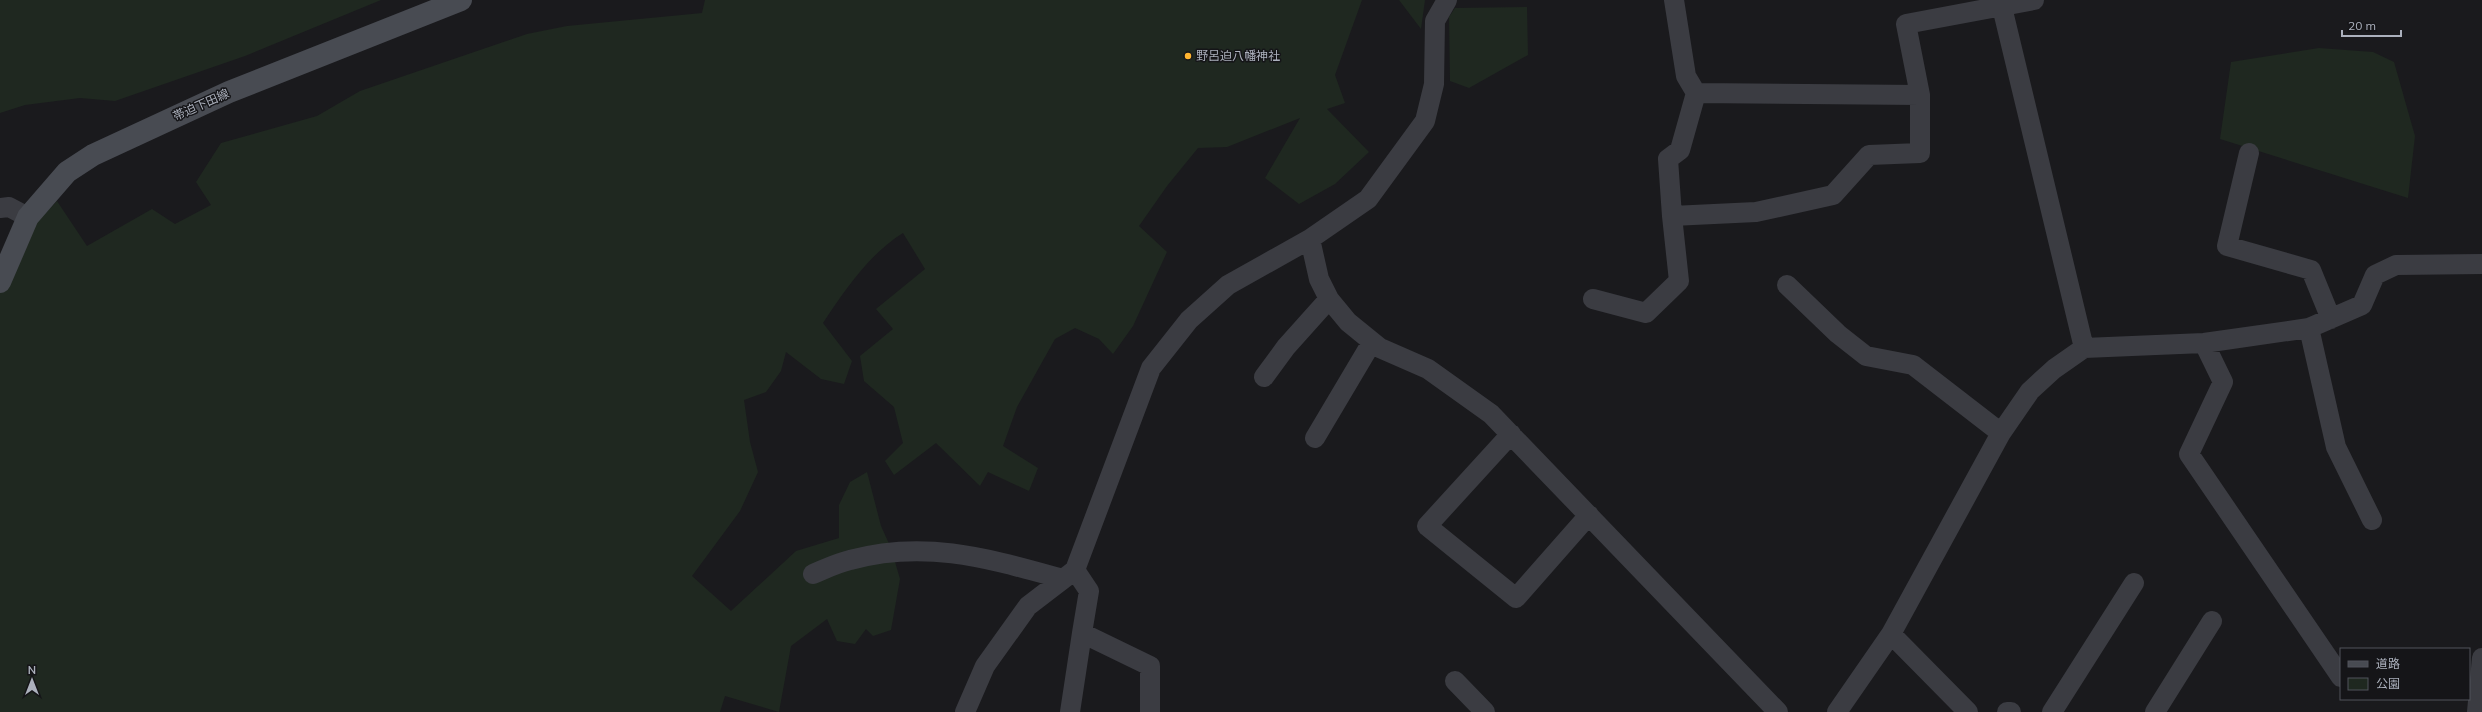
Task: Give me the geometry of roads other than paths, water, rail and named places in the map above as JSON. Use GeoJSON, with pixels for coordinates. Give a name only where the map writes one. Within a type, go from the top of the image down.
{"type":"FeatureCollection","features":[{"type":"Feature","properties":{"kind":"main road","name":"帯迫下田線"},"geometry":{"type":"LineString","coordinates":[[0,282],[28,217],[67,172],[115,143],[229,92],[461,0]]}},
{"type":"Feature","properties":{"kind":"street"},"geometry":{"type":"LineString","coordinates":[[965,712],[985,666],[1028,606],[1069,575],[1151,368],[1189,320],[1228,285],[1310,239],[1368,199],[1424,121],[1434,84],[1435,21],[1447,0]]}},
{"type":"Feature","properties":{"kind":"street"},"geometry":{"type":"LineString","coordinates":[[1594,300],[1646,313],[1678,281],[1668,159],[1680,150],[1696,93],[1686,76],[1674,0]]}},
{"type":"Feature","properties":{"kind":"street"},"geometry":{"type":"LineString","coordinates":[[1672,216],[1756,212],[1834,195],[1869,155],[1920,153],[1920,95],[1906,24],[2002,8],[2034,0]]}},
{"type":"Feature","properties":{"kind":"street"},"geometry":{"type":"LineString","coordinates":[[2002,8],[2084,348]]}},
{"type":"Feature","properties":{"kind":"street"},"geometry":{"type":"LineString","coordinates":[[1696,93],[1920,95]]}},
{"type":"Feature","properties":{"kind":"street"},"geometry":{"type":"LineString","coordinates":[[2249,153],[2227,246],[2311,270],[2330,319]]}},
{"type":"Feature","properties":{"kind":"street"},"geometry":{"type":"LineString","coordinates":[[0,208],[10,207],[28,217]]}},
{"type":"Feature","properties":{"kind":"street"},"geometry":{"type":"LineString","coordinates":[[1310,239],[1318,279],[1329,300],[1348,322],[1380,348],[1428,369],[1491,414],[1778,712]]}},
{"type":"Feature","properties":{"kind":"street"},"geometry":{"type":"LineString","coordinates":[[1837,712],[1890,634],[2001,433],[2030,391],[2054,369],[2084,348],[2204,343],[2309,328],[2362,305],[2375,275],[2396,265],[2482,264]]}},
{"type":"Feature","properties":{"kind":"street"},"geometry":{"type":"LineString","coordinates":[[1787,285],[1838,334],[1866,356],[1914,365],[2001,433]]}},
{"type":"Feature","properties":{"kind":"street"},"geometry":{"type":"LineString","coordinates":[[1264,377],[1286,347],[1329,300]]}},
{"type":"Feature","properties":{"kind":"street"},"geometry":{"type":"LineString","coordinates":[[2309,328],[2336,447],[2372,520]]}},
{"type":"Feature","properties":{"kind":"street"},"geometry":{"type":"LineString","coordinates":[[1315,438],[1372,342]]}},
{"type":"Feature","properties":{"kind":"street"},"geometry":{"type":"LineString","coordinates":[[2204,343],[2223,382],[2189,454],[2340,675]]}},
{"type":"Feature","properties":{"kind":"street"},"geometry":{"type":"LineString","coordinates":[[1511,434],[1427,526],[1516,598],[1589,515]]}},
{"type":"Feature","properties":{"kind":"street"},"geometry":{"type":"LineString","coordinates":[[812,574],[849,560],[903,551],[942,551],[1069,575],[1089,591],[1070,712]]}},
{"type":"Feature","properties":{"kind":"street"},"geometry":{"type":"LineString","coordinates":[[2052,712],[2134,583]]}},
{"type":"Feature","properties":{"kind":"street"},"geometry":{"type":"LineString","coordinates":[[2155,712],[2212,621]]}},
{"type":"Feature","properties":{"kind":"street"},"geometry":{"type":"LineString","coordinates":[[1082,633],[1150,666],[1150,712]]}},
{"type":"Feature","properties":{"kind":"street"},"geometry":{"type":"LineString","coordinates":[[1890,634],[1968,712]]}},
{"type":"Feature","properties":{"kind":"street"},"geometry":{"type":"LineString","coordinates":[[2477,712],[2482,658]]}},
{"type":"Feature","properties":{"kind":"street"},"geometry":{"type":"LineString","coordinates":[[1455,681],[1485,712]]}},
{"type":"Feature","properties":{"kind":"place","name":"野呂迫八幡神社"},"geometry":{"type":"Point","coordinates":[1188,56]}}]}
